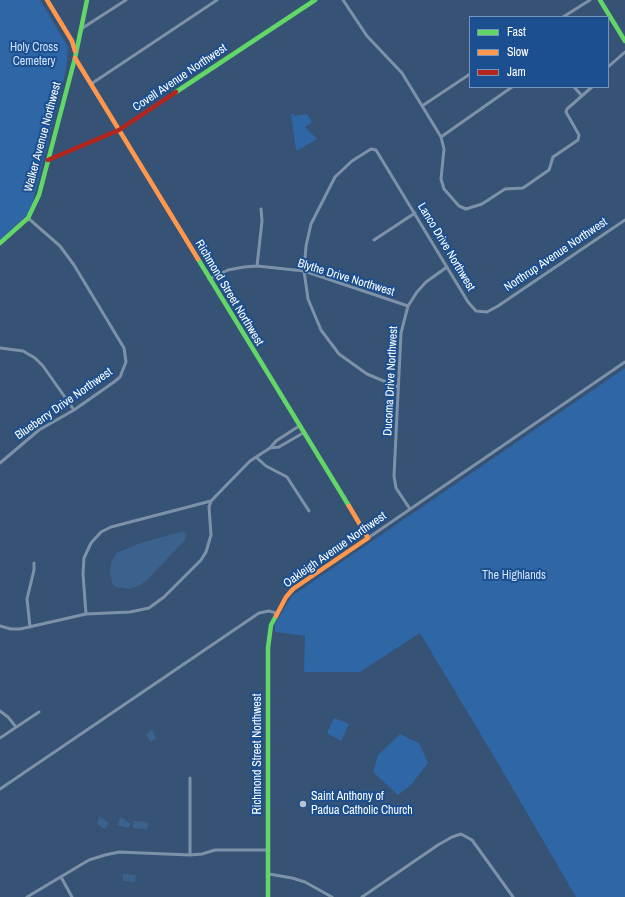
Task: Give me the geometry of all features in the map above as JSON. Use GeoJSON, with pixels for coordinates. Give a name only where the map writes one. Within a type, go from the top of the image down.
{"type":"FeatureCollection","features":[{"type":"Feature","properties":{"kind":"street","name":"Richmond Street Northwest"},"geometry":{"type":"LineString","coordinates":[[47,0],[72,41],[75,55],[91,84],[368,538]]}},
{"type":"Feature","properties":{"kind":"street","name":"Walker Avenue Northwest"},"geometry":{"type":"LineString","coordinates":[[0,243],[28,218],[39,195],[75,55],[87,0]]}},
{"type":"Feature","properties":{"kind":"street"},"geometry":{"type":"LineString","coordinates":[[81,29],[126,0]]}},
{"type":"Feature","properties":{"kind":"street"},"geometry":{"type":"LineString","coordinates":[[91,84],[217,0]]}},
{"type":"Feature","properties":{"kind":"street","name":"Covell Avenue Northwest"},"geometry":{"type":"LineString","coordinates":[[48,160],[119,130],[315,0]]}},
{"type":"Feature","properties":{"kind":"street"},"geometry":{"type":"LineString","coordinates":[[343,0],[367,36],[402,73],[441,137],[444,149],[441,179],[444,189],[459,206],[466,209],[482,204],[505,189],[524,188],[549,170],[553,157],[578,140],[579,136],[566,112],[567,109],[591,88]]}},
{"type":"Feature","properties":{"kind":"street"},"geometry":{"type":"LineString","coordinates":[[565,16],[590,0]]}},
{"type":"Feature","properties":{"kind":"street"},"geometry":{"type":"LineString","coordinates":[[600,0],[625,41]]}},
{"type":"Feature","properties":{"kind":"street"},"geometry":{"type":"LineString","coordinates":[[620,32],[625,30]]}},
{"type":"Feature","properties":{"kind":"street"},"geometry":{"type":"LineString","coordinates":[[609,66],[625,52]]}},
{"type":"Feature","properties":{"kind":"street"},"geometry":{"type":"LineString","coordinates":[[422,106],[469,75]]}},
{"type":"Feature","properties":{"kind":"street"},"geometry":{"type":"LineString","coordinates":[[441,137],[511,88]]}},
{"type":"Feature","properties":{"kind":"street"},"geometry":{"type":"LineString","coordinates":[[575,88],[582,96]]}},
{"type":"Feature","properties":{"kind":"street","name":"Lanco Drive Northwest"},"geometry":{"type":"LineString","coordinates":[[398,387],[367,374],[339,354],[322,330],[308,299],[304,271],[306,246],[311,224],[335,177],[352,161],[371,149],[376,150],[472,308],[476,311],[487,312],[498,306]]}},
{"type":"Feature","properties":{"kind":"street"},"geometry":{"type":"LineString","coordinates":[[257,266],[262,221],[261,209]]}},
{"type":"Feature","properties":{"kind":"street"},"geometry":{"type":"LineString","coordinates":[[374,240],[415,213]]}},
{"type":"Feature","properties":{"kind":"street","name":"Blueberry Drive Northwest"},"geometry":{"type":"LineString","coordinates":[[0,463],[39,430],[74,410],[120,377],[124,370],[126,354],[118,336],[67,255],[47,234],[28,218]]}},
{"type":"Feature","properties":{"kind":"street","name":"Northrup Avenue Northwest"},"geometry":{"type":"LineString","coordinates":[[498,306],[625,220]]}},
{"type":"Feature","properties":{"kind":"street","name":"Blythe Drive Northwest"},"geometry":{"type":"LineString","coordinates":[[209,279],[236,268],[257,266],[304,271],[408,306]]}},
{"type":"Feature","properties":{"kind":"street","name":"Ducoma Drive Northwest"},"geometry":{"type":"LineString","coordinates":[[410,509],[396,488],[394,476],[401,333],[408,306],[426,282],[447,266]]}},
{"type":"Feature","properties":{"kind":"street"},"geometry":{"type":"LineString","coordinates":[[0,348],[23,351],[35,358],[43,366],[74,410]]}},
{"type":"Feature","properties":{"kind":"street","name":"Oakleigh Avenue Northwest"},"geometry":{"type":"LineString","coordinates":[[276,613],[286,596],[293,589],[625,362]]}},
{"type":"Feature","properties":{"kind":"street"},"geometry":{"type":"LineString","coordinates":[[0,626],[11,629],[30,627],[86,614],[149,608],[164,597],[201,560],[206,552],[211,535],[209,507],[211,501],[256,457],[270,448],[276,441],[299,426]]}},
{"type":"Feature","properties":{"kind":"street"},"geometry":{"type":"LineString","coordinates":[[270,448],[279,447],[303,433]]}},
{"type":"Feature","properties":{"kind":"street"},"geometry":{"type":"LineString","coordinates":[[256,457],[266,466],[287,477],[309,511]]}},
{"type":"Feature","properties":{"kind":"street"},"geometry":{"type":"LineString","coordinates":[[86,614],[83,574],[84,558],[91,543],[101,532],[111,527],[211,501]]}},
{"type":"Feature","properties":{"kind":"street"},"geometry":{"type":"LineString","coordinates":[[30,627],[27,599],[34,570],[34,563]]}},
{"type":"Feature","properties":{"kind":"street"},"geometry":{"type":"LineString","coordinates":[[0,790],[260,613],[269,611],[276,613]]}},
{"type":"Feature","properties":{"kind":"street","name":"Richmond Street Northwest"},"geometry":{"type":"LineString","coordinates":[[268,897],[268,648],[270,625],[276,613]]}},
{"type":"Feature","properties":{"kind":"street"},"geometry":{"type":"LineString","coordinates":[[0,711],[8,717],[16,727]]}},
{"type":"Feature","properties":{"kind":"street"},"geometry":{"type":"LineString","coordinates":[[0,738],[39,712]]}},
{"type":"Feature","properties":{"kind":"street"},"geometry":{"type":"LineString","coordinates":[[190,778],[190,855]]}},
{"type":"Feature","properties":{"kind":"street"},"geometry":{"type":"LineString","coordinates":[[362,897],[438,845],[461,834],[472,840],[513,897]]}},
{"type":"Feature","properties":{"kind":"street"},"geometry":{"type":"LineString","coordinates":[[27,897],[89,860],[119,852],[190,855],[202,854],[215,850],[268,850]]}},
{"type":"Feature","properties":{"kind":"street"},"geometry":{"type":"LineString","coordinates":[[269,874],[305,882],[332,897]]}},
{"type":"Feature","properties":{"kind":"street"},"geometry":{"type":"LineString","coordinates":[[61,877],[72,897]]}},
{"type":"Feature","properties":{"kind":"green space","name":"Holy Cross Cemetery"},"geometry":{"type":"Polygon","coordinates":[[[0,0],[40,0],[68,47],[66,70],[33,202],[28,214],[0,240],[0,0]]]}},
{"type":"Feature","properties":{"kind":"green space"},"geometry":{"type":"Polygon","coordinates":[[[291,114],[294,114],[294,116],[307,114],[312,122],[305,127],[317,139],[298,150],[296,150],[291,114]]]}},
{"type":"Feature","properties":{"kind":"green space","name":"The Highlands"},"geometry":{"type":"Polygon","coordinates":[[[625,368],[625,897],[576,897],[420,633],[360,672],[304,672],[305,636],[275,632],[275,624],[292,596],[625,368]]]}},
{"type":"Feature","properties":{"kind":"green space"},"geometry":{"type":"Polygon","coordinates":[[[334,718],[349,724],[341,741],[327,733],[334,718]]]}},
{"type":"Feature","properties":{"kind":"green space"},"geometry":{"type":"Polygon","coordinates":[[[400,734],[419,743],[428,763],[411,785],[398,795],[373,772],[378,755],[400,734]]]}},
{"type":"Feature","properties":{"kind":"shaded area"},"geometry":{"type":"Polygon","coordinates":[[[185,532],[187,535],[184,541],[147,580],[139,586],[129,589],[115,587],[112,583],[110,572],[111,562],[117,553],[140,543],[185,532]]]}},
{"type":"Feature","properties":{"kind":"shaded area"},"geometry":{"type":"Polygon","coordinates":[[[152,729],[156,738],[151,742],[146,735],[152,729]]]}},
{"type":"Feature","properties":{"kind":"shaded area"},"geometry":{"type":"Polygon","coordinates":[[[99,816],[109,823],[105,829],[97,824],[99,816]]]}},
{"type":"Feature","properties":{"kind":"shaded area"},"geometry":{"type":"Polygon","coordinates":[[[121,817],[131,824],[128,828],[117,825],[121,817]]]}},
{"type":"Feature","properties":{"kind":"shaded area"},"geometry":{"type":"Polygon","coordinates":[[[133,821],[148,822],[147,829],[133,828],[133,821]]]}},
{"type":"Feature","properties":{"kind":"shaded area"},"geometry":{"type":"Polygon","coordinates":[[[123,874],[136,875],[135,882],[123,881],[123,874]]]}},
{"type":"Feature","properties":{"kind":"traffic: fast"},"geometry":{"type":"LineString","coordinates":[[0,243],[28,218],[39,195],[75,58],[87,0]]}},
{"type":"Feature","properties":{"kind":"traffic: fast"},"geometry":{"type":"LineString","coordinates":[[176,92],[315,0]]}},
{"type":"Feature","properties":{"kind":"traffic: fast"},"geometry":{"type":"LineString","coordinates":[[600,0],[625,41]]}},
{"type":"Feature","properties":{"kind":"traffic: fast"},"geometry":{"type":"LineString","coordinates":[[198,259],[349,506]]}},
{"type":"Feature","properties":{"kind":"traffic: fast"},"geometry":{"type":"LineString","coordinates":[[268,897],[268,648],[271,625],[276,616]]}},
{"type":"Feature","properties":{"kind":"traffic: slow"},"geometry":{"type":"LineString","coordinates":[[47,0],[72,41],[75,51]]}},
{"type":"Feature","properties":{"kind":"traffic: slow"},"geometry":{"type":"LineString","coordinates":[[75,58],[198,259]]}},
{"type":"Feature","properties":{"kind":"traffic: slow"},"geometry":{"type":"LineString","coordinates":[[276,616],[286,597],[293,589],[368,538],[349,506]]}},
{"type":"Feature","properties":{"kind":"traffic: jam"},"geometry":{"type":"LineString","coordinates":[[48,160],[119,130],[176,92]]}},
{"type":"Feature","properties":{"kind":"place","name":"Saint Anthony of Padua Catholic Church"},"geometry":{"type":"Point","coordinates":[303,804]}}]}
